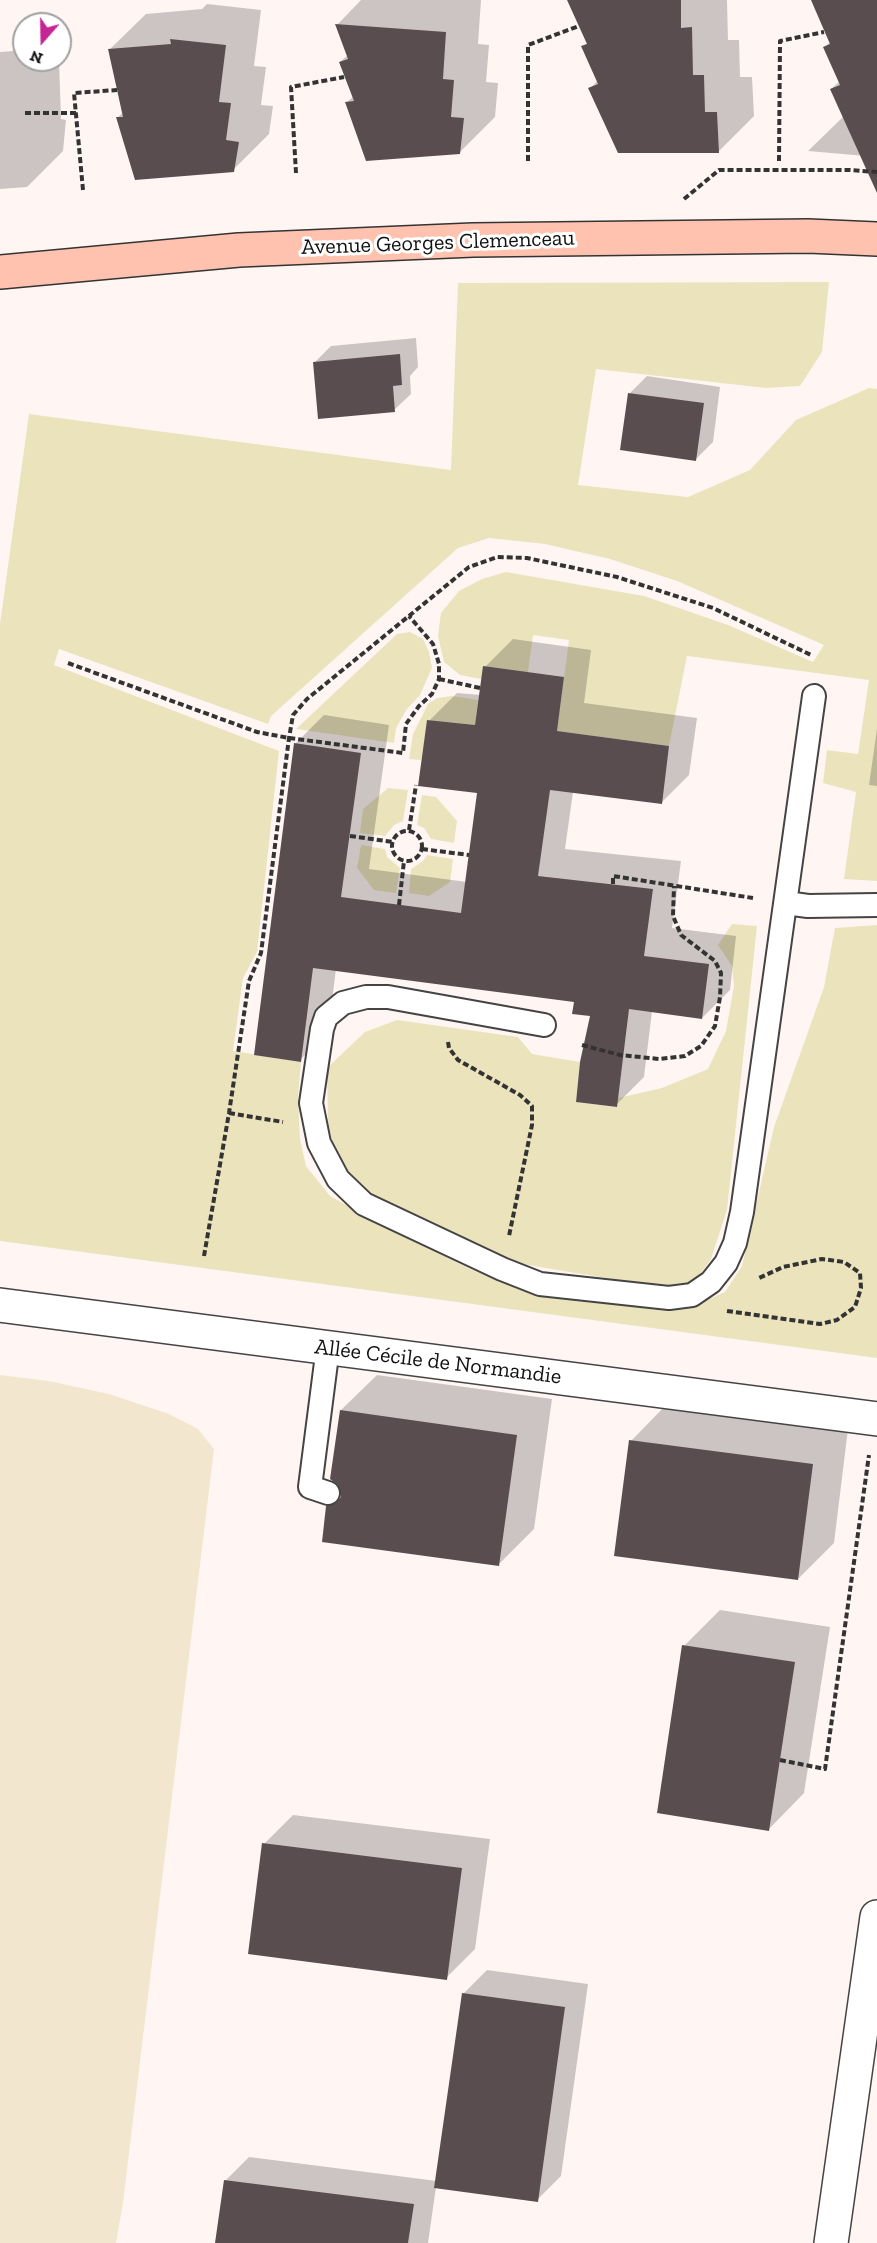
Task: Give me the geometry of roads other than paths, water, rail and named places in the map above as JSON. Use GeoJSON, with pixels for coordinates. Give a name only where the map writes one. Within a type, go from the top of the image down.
{"type":"FeatureCollection","features":[{"type":"Feature","properties":{"kind":"main road","name":"Avenue Georges Clemenceau"},"geometry":{"type":"LineString","coordinates":[[0,272],[239,250],[473,240],[808,236],[877,238]]}},
{"type":"Feature","properties":{"kind":"street","name":"Allée Cécile de Normandie"},"geometry":{"type":"LineString","coordinates":[[0,1305],[876,1419]]}},
{"type":"Feature","properties":{"kind":"street"},"geometry":{"type":"LineString","coordinates":[[831,2243],[877,1917]]}},
{"type":"Feature","properties":{"kind":"lane"},"geometry":{"type":"LineString","coordinates":[[544,1025],[388,997],[366,998],[343,1003],[326,1017],[322,1029],[311,1103],[319,1143],[338,1179],[364,1204],[502,1269],[540,1284],[669,1298],[692,1295],[711,1282],[726,1263],[735,1243],[742,1212],[814,696]]}},
{"type":"Feature","properties":{"kind":"lane"},"geometry":{"type":"LineString","coordinates":[[786,903],[808,906],[877,904]]}},
{"type":"Feature","properties":{"kind":"lane"},"geometry":{"type":"LineString","coordinates":[[328,1347],[310,1487],[328,1493]]}}]}
